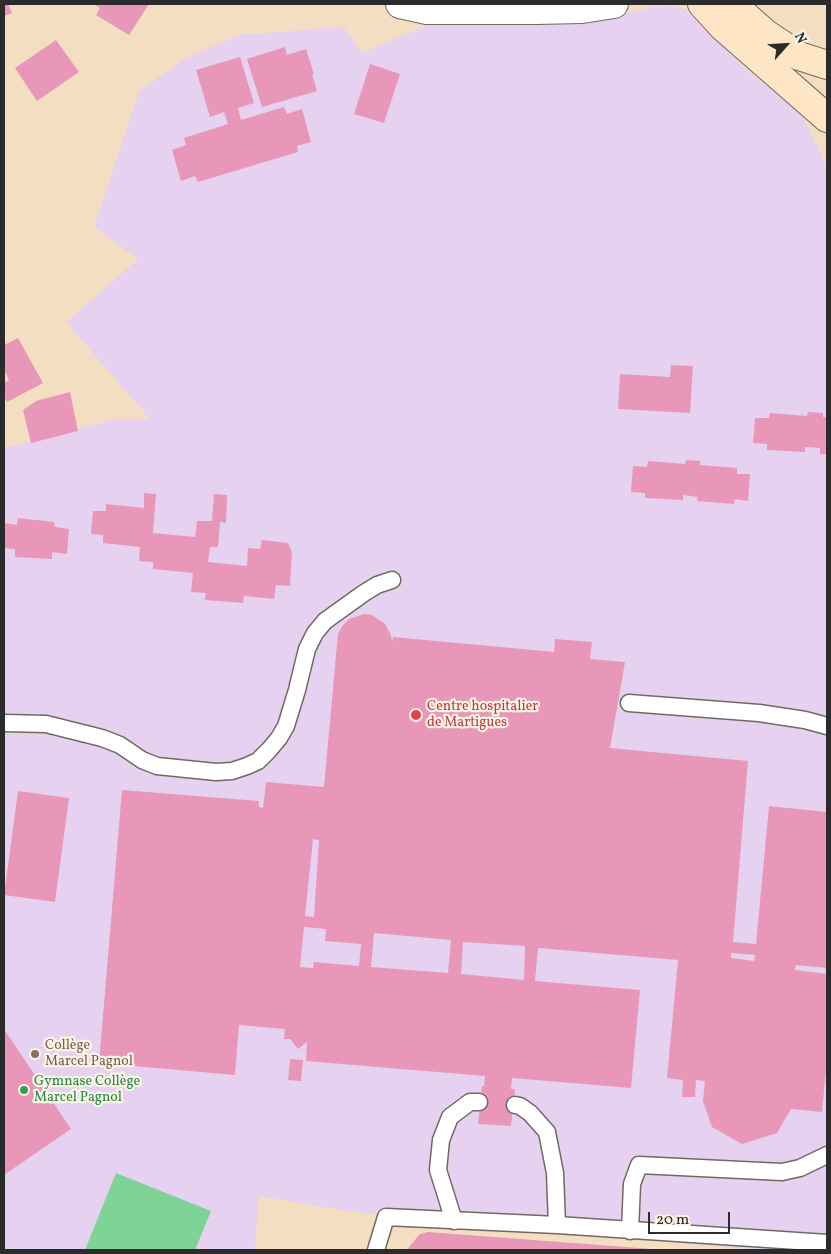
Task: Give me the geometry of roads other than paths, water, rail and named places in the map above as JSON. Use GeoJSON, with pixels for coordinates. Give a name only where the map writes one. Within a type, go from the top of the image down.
{"type":"FeatureCollection","features":[{"type":"Feature","properties":{"kind":"street"},"geometry":{"type":"LineString","coordinates":[[400,4],[427,10],[536,10],[582,8],[614,4]]}},
{"type":"Feature","properties":{"kind":"street"},"geometry":{"type":"LineString","coordinates":[[702,4],[735,11],[799,56],[827,65]]}},
{"type":"Feature","properties":{"kind":"street"},"geometry":{"type":"LineString","coordinates":[[735,11],[792,86],[827,118]]}},
{"type":"Feature","properties":{"kind":"street"},"geometry":{"type":"LineString","coordinates":[[792,86],[827,100]]}},
{"type":"Feature","properties":{"kind":"lane"},"geometry":{"type":"LineString","coordinates":[[4,723],[46,724],[102,738],[120,745],[142,760],[157,766],[216,772],[232,771],[247,766],[258,761],[286,726],[307,649],[315,633],[325,620],[364,592],[392,580]]}},
{"type":"Feature","properties":{"kind":"lane"},"geometry":{"type":"LineString","coordinates":[[629,703],[759,713],[805,720],[827,726]]}},
{"type":"Feature","properties":{"kind":"lane"},"geometry":{"type":"LineString","coordinates":[[454,1221],[438,1170],[441,1140],[450,1117],[470,1102],[479,1102]]}},
{"type":"Feature","properties":{"kind":"lane"},"geometry":{"type":"LineString","coordinates":[[515,1105],[530,1113],[546,1132],[555,1173],[556,1226]]}},
{"type":"Feature","properties":{"kind":"lane"},"geometry":{"type":"LineString","coordinates":[[630,1232],[632,1184],[640,1165],[782,1172],[800,1168],[827,1155]]}},
{"type":"Feature","properties":{"kind":"lane"},"geometry":{"type":"LineString","coordinates":[[376,1250],[386,1217],[827,1243]]}},
{"type":"Feature","properties":{"kind":"place","name":"Centre hospitalier de Martigues"},"geometry":{"type":"Point","coordinates":[416,715]}},
{"type":"Feature","properties":{"kind":"place","name":"Collège Marcel Pagnol"},"geometry":{"type":"Point","coordinates":[35,1054]}},
{"type":"Feature","properties":{"kind":"place","name":"Gymnase Collège Marcel Pagnol"},"geometry":{"type":"Point","coordinates":[24,1090]}}]}
